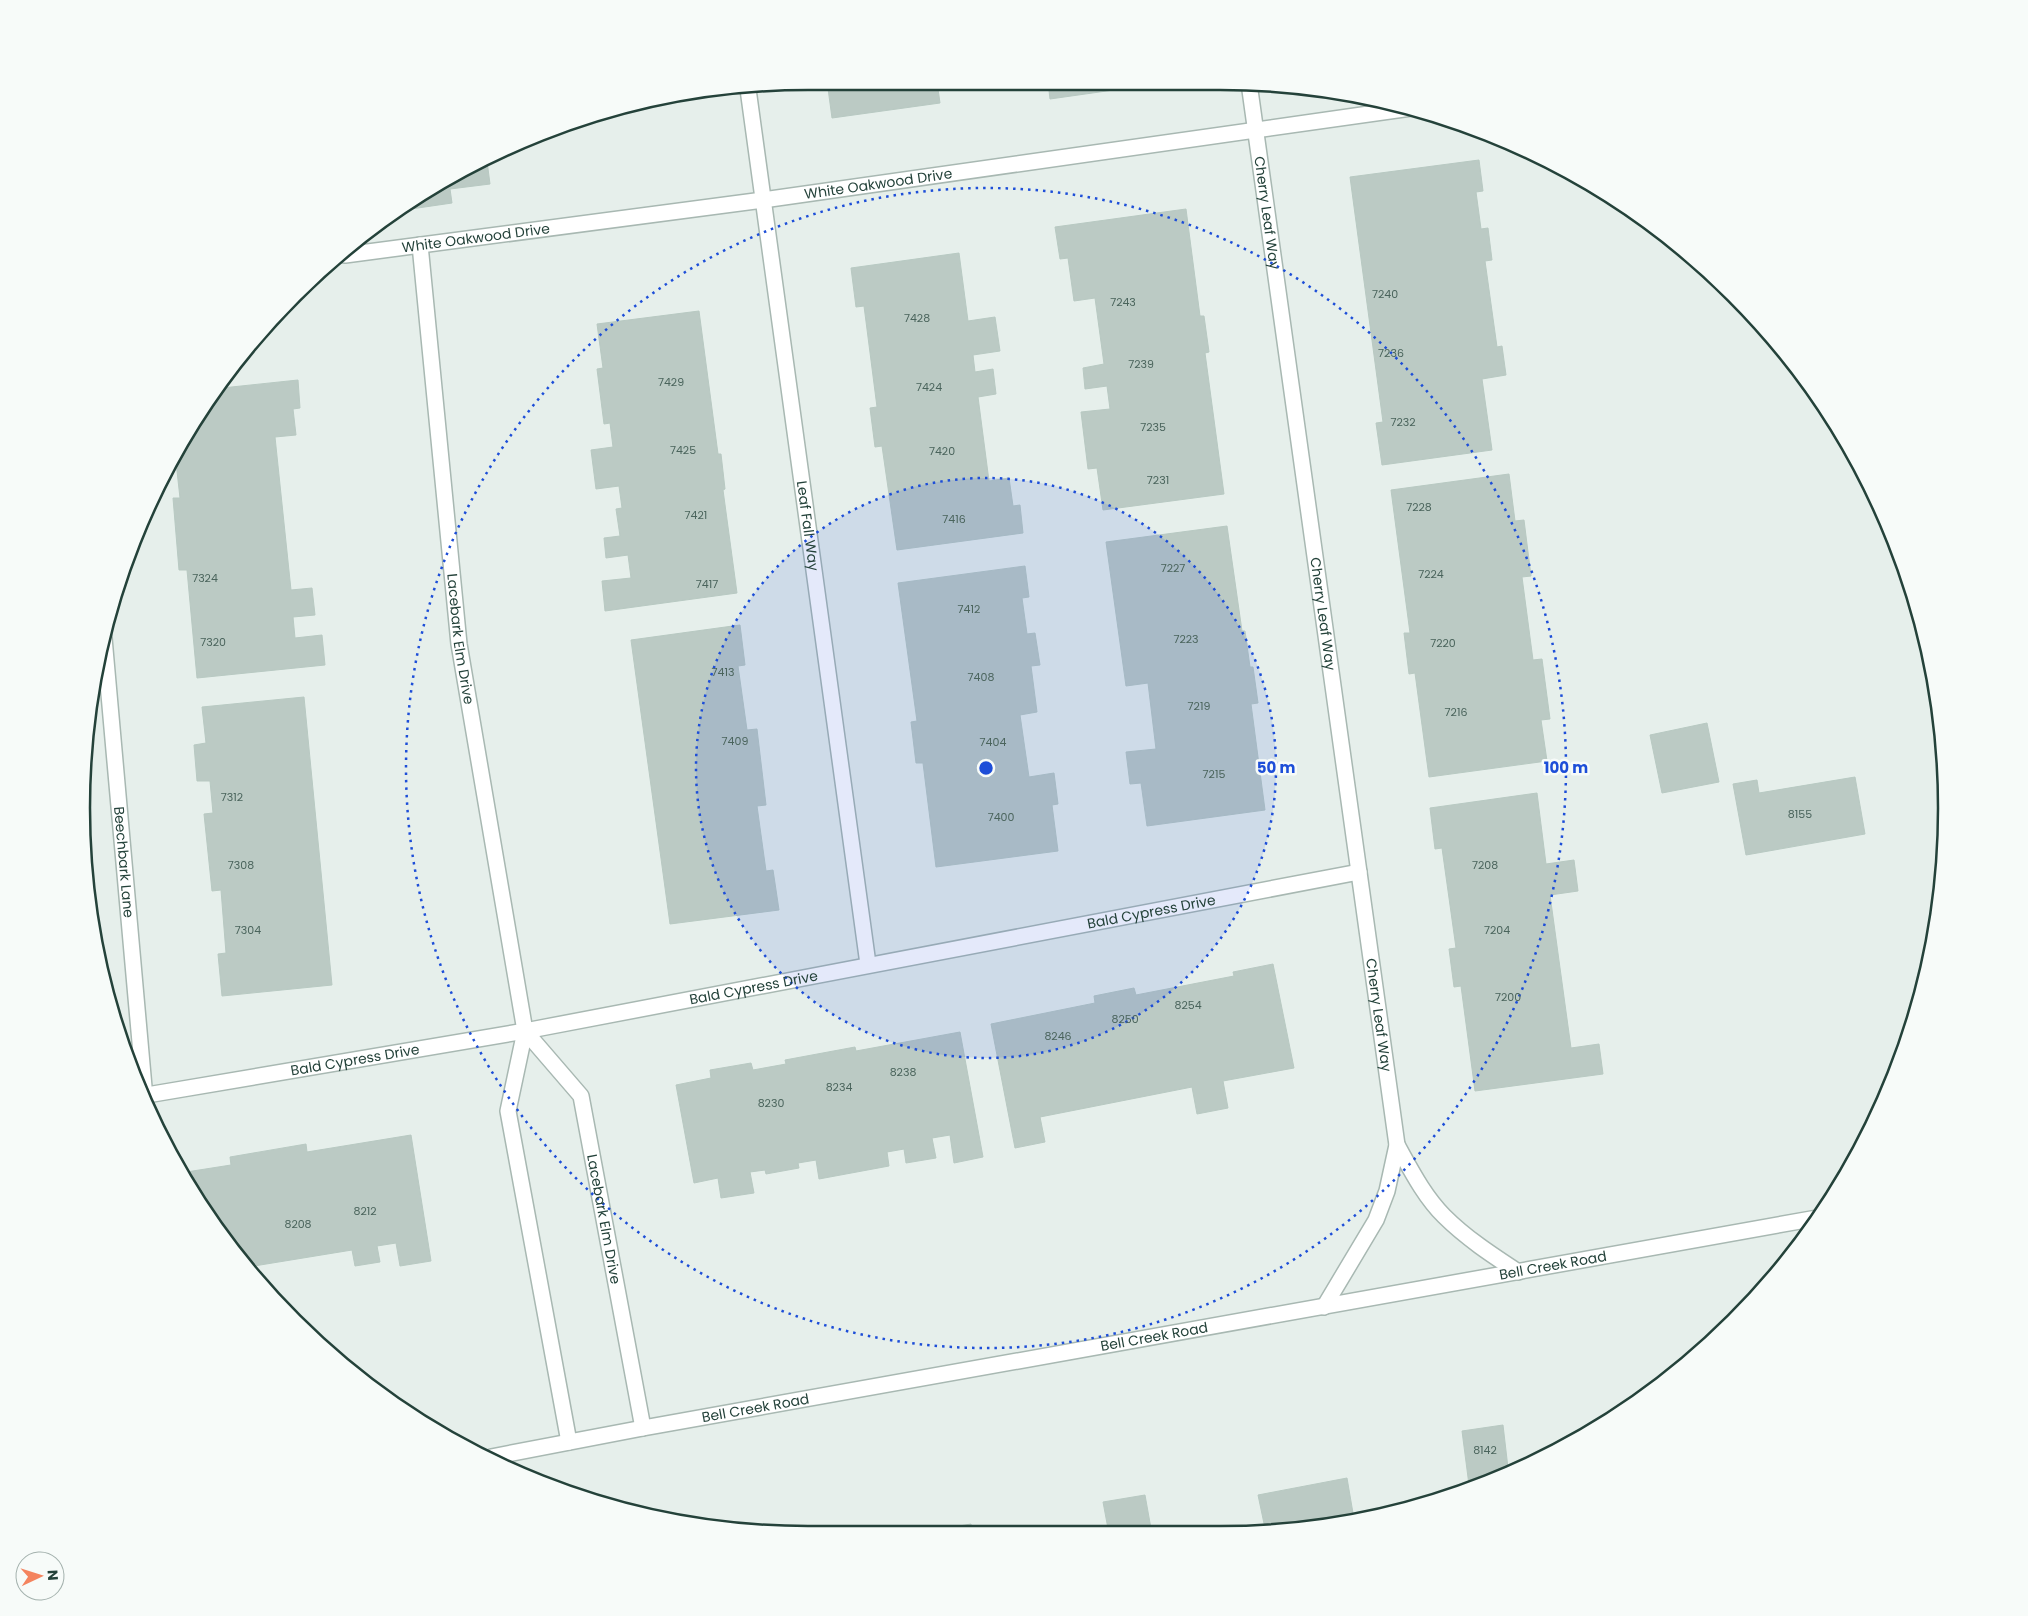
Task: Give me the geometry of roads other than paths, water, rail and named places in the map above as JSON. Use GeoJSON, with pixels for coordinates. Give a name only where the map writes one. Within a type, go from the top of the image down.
{"type":"FeatureCollection","features":[{"type":"Feature","properties":{"kind":"street","name":"Cherry Leaf Way"},"geometry":{"type":"LineString","coordinates":[[1250,91],[1397,1146],[1387,1191],[1376,1220],[1324,1307]]}},
{"type":"Feature","properties":{"kind":"street","name":"Leaf Fall Way"},"geometry":{"type":"LineString","coordinates":[[749,93],[868,964]]}},
{"type":"Feature","properties":{"kind":"street","name":"White Oakwood Drive"},"geometry":{"type":"LineString","coordinates":[[352,254],[762,200],[1392,111]]}},
{"type":"Feature","properties":{"kind":"street","name":"Lacebark Elm Drive"},"geometry":{"type":"LineString","coordinates":[[420,244],[459,644],[525,1031],[508,1111],[569,1442]]}},
{"type":"Feature","properties":{"kind":"street","name":"Beechbark Lane"},"geometry":{"type":"LineString","coordinates":[[106,659],[143,1078]]}},
{"type":"Feature","properties":{"kind":"street","name":"Bald Cypress Drive"},"geometry":{"type":"LineString","coordinates":[[150,1094],[525,1031],[868,964],[1359,872]]}},
{"type":"Feature","properties":{"kind":"street","name":"Lacebark Elm Drive"},"geometry":{"type":"LineString","coordinates":[[525,1031],[581,1096],[643,1428]]}},
{"type":"Feature","properties":{"kind":"street","name":"Cherry Leaf Way"},"geometry":{"type":"LineString","coordinates":[[1397,1146],[1420,1186],[1443,1215],[1471,1240],[1518,1272]]}},
{"type":"Feature","properties":{"kind":"street","name":"Bell Creek Road"},"geometry":{"type":"LineString","coordinates":[[498,1456],[643,1428],[1808,1220]]}}]}
